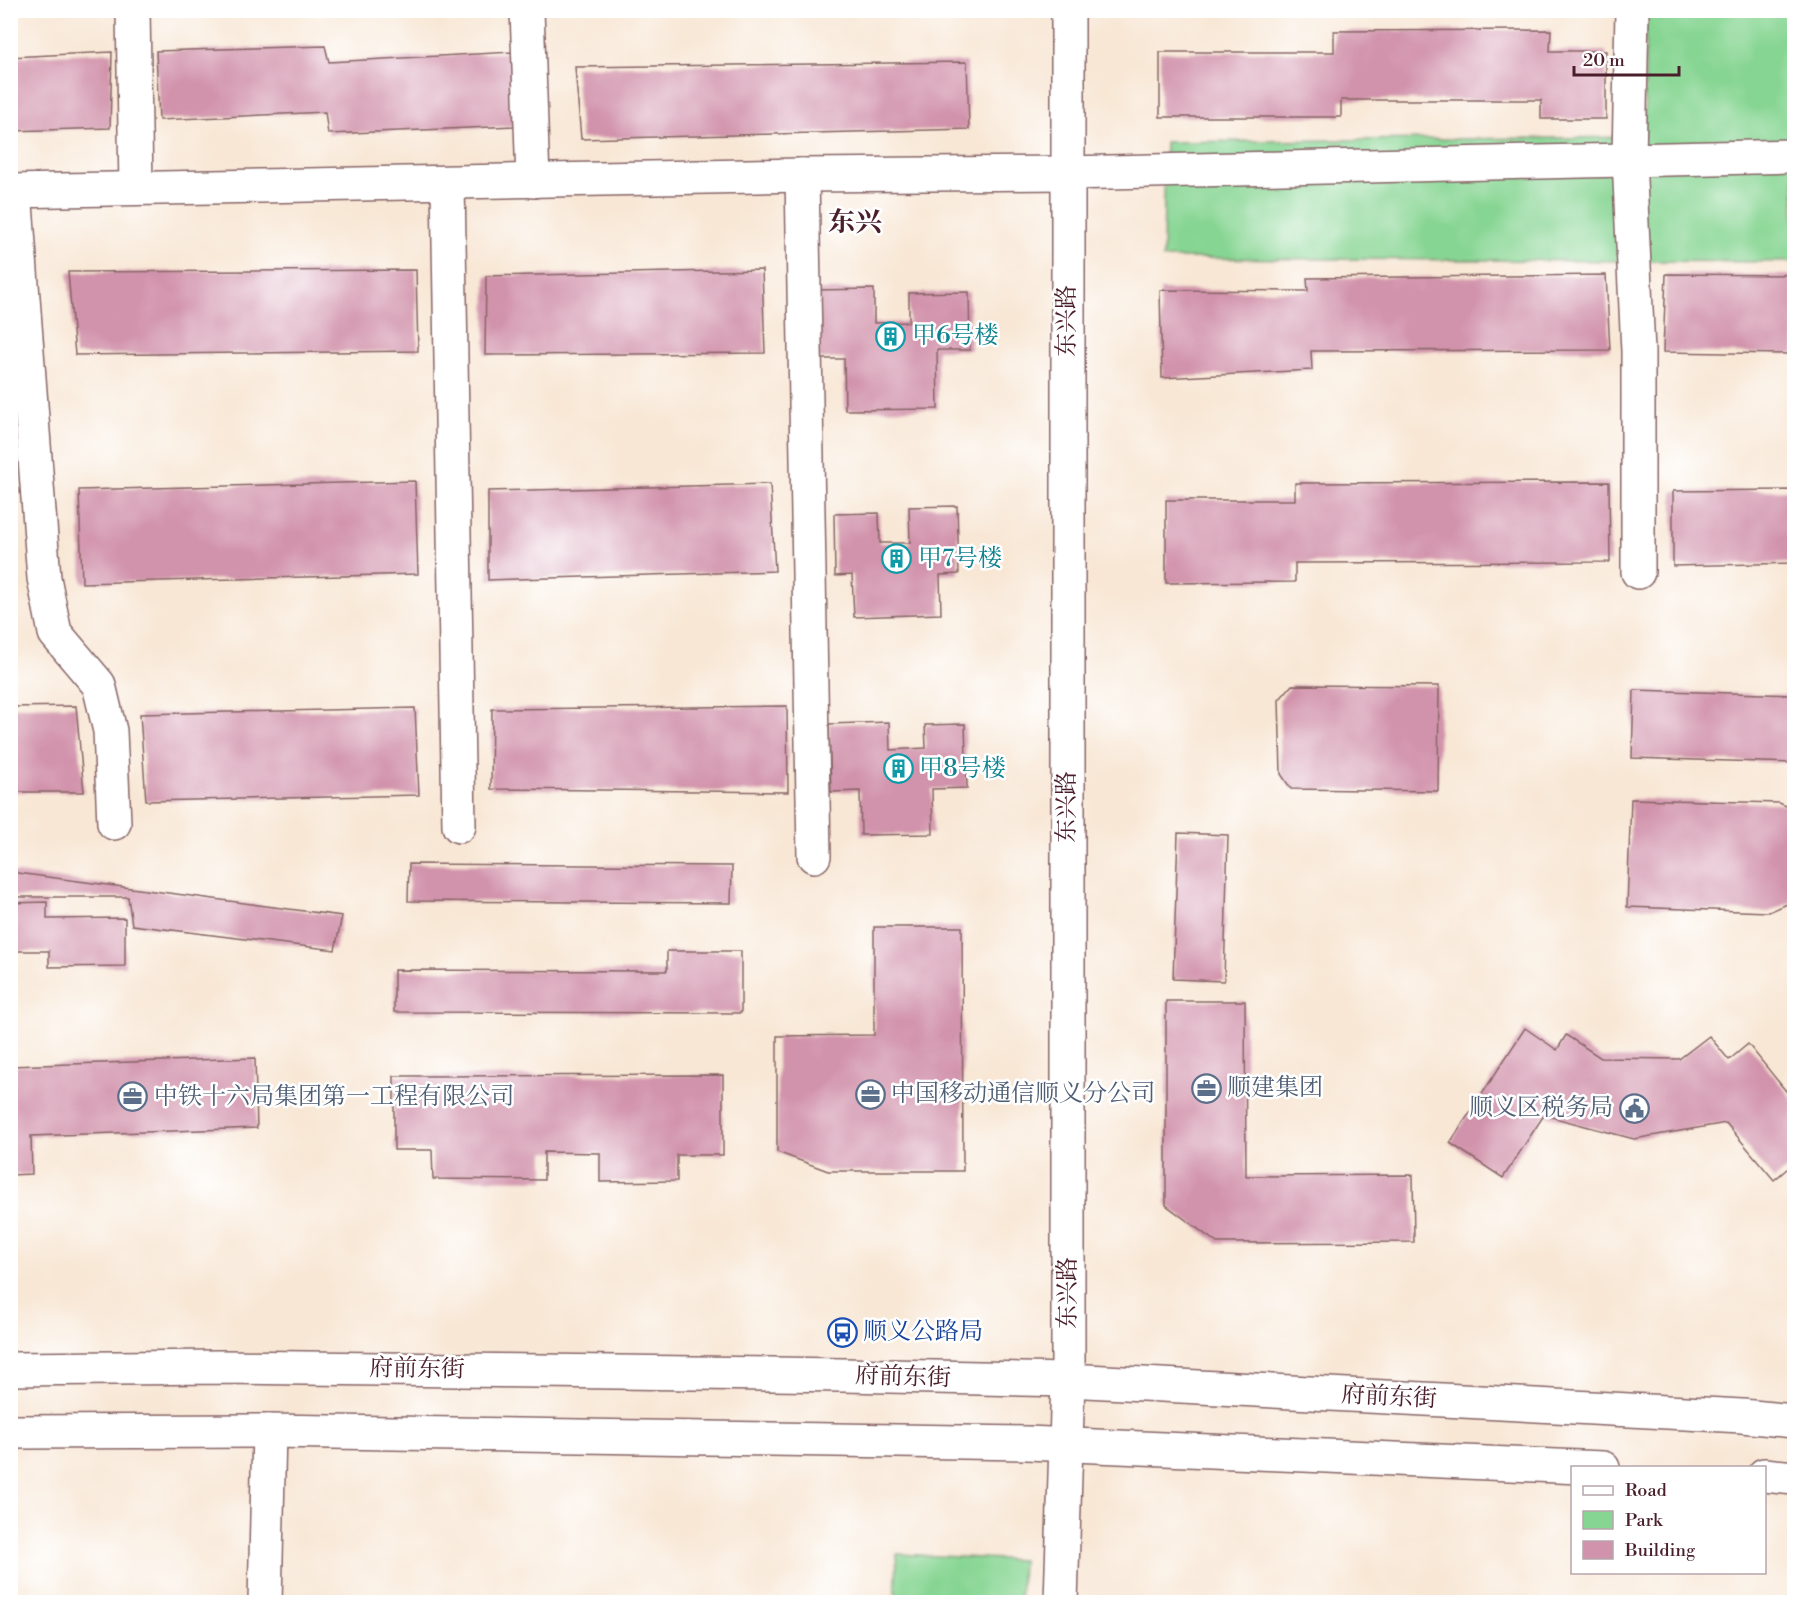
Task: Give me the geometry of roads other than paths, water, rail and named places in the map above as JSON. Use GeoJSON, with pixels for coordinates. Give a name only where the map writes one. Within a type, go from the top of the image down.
{"type":"FeatureCollection","features":[{"type":"Feature","properties":{"kind":"street"},"geometry":{"type":"LineString","coordinates":[[133,10],[136,188]]}},
{"type":"Feature","properties":{"kind":"street"},"geometry":{"type":"LineString","coordinates":[[527,10],[533,181]]}},
{"type":"Feature","properties":{"kind":"street","name":"东兴路"},"geometry":{"type":"LineString","coordinates":[[1061,1602],[1068,1380],[1068,10]]}},
{"type":"Feature","properties":{"kind":"street"},"geometry":{"type":"LineString","coordinates":[[1632,10],[1629,159],[1638,351],[1638,572]]}},
{"type":"Feature","properties":{"kind":"street"},"geometry":{"type":"LineString","coordinates":[[114,823],[110,731],[99,685],[55,633],[44,578],[13,191],[1067,173],[1794,156]]}},
{"type":"Feature","properties":{"kind":"street"},"geometry":{"type":"LineString","coordinates":[[802,176],[814,856]]}},
{"type":"Feature","properties":{"kind":"street"},"geometry":{"type":"LineString","coordinates":[[448,183],[459,826]]}},
{"type":"Feature","properties":{"kind":"street","name":"府前东街"},"geometry":{"type":"LineString","coordinates":[[10,1369],[221,1367],[1068,1380],[1730,1415],[1794,1421]]}},
{"type":"Feature","properties":{"kind":"street"},"geometry":{"type":"LineString","coordinates":[[265,1602],[269,1431]]}},
{"type":"Feature","properties":{"kind":"street"},"geometry":{"type":"LineString","coordinates":[[10,1432],[269,1431],[1066,1445],[1579,1466]]}},
{"type":"Feature","properties":{"kind":"street"},"geometry":{"type":"LineString","coordinates":[[1766,1475],[1794,1478]]}},
{"type":"Feature","properties":{"kind":"place","name":"甲6号楼"},"geometry":{"type":"Point","coordinates":[891,336]}},
{"type":"Feature","properties":{"kind":"place","name":"甲7号楼"},"geometry":{"type":"Point","coordinates":[897,559]}},
{"type":"Feature","properties":{"kind":"place","name":"甲8号楼"},"geometry":{"type":"Point","coordinates":[898,769]}},
{"type":"Feature","properties":{"kind":"place","name":"顺建集团"},"geometry":{"type":"Point","coordinates":[1206,1088]}},
{"type":"Feature","properties":{"kind":"place","name":"中国移动通信顺义分公司"},"geometry":{"type":"Point","coordinates":[870,1094]}},
{"type":"Feature","properties":{"kind":"place","name":"中铁十六局集团第一工程有限公司"},"geometry":{"type":"Point","coordinates":[133,1097]}},
{"type":"Feature","properties":{"kind":"place","name":"顺义区税务局"},"geometry":{"type":"Point","coordinates":[1634,1108]}},
{"type":"Feature","properties":{"kind":"place","name":"顺义公路局"},"geometry":{"type":"Point","coordinates":[842,1332]}},
{"type":"Feature","properties":{"kind":"district","name":"东兴"},"geometry":{"type":"Point","coordinates":[855,223]}}]}
